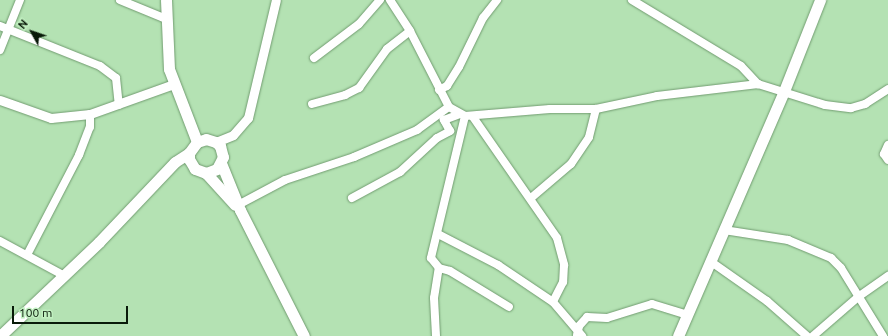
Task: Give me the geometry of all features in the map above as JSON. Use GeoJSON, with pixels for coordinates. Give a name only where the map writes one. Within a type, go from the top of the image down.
{"type":"FeatureCollection","features":[{"type":"Feature","properties":{"kind":"main road"},"geometry":{"type":"LineString","coordinates":[[166,0],[169,69],[197,142]]}},
{"type":"Feature","properties":{"kind":"main road"},"geometry":{"type":"LineString","coordinates":[[678,336],[784,91],[819,0]]}},
{"type":"Feature","properties":{"kind":"main road"},"geometry":{"type":"LineString","coordinates":[[0,336],[175,162],[189,153],[197,142],[206,139],[216,142],[222,152],[222,163],[239,207],[304,336]]}},
{"type":"Feature","properties":{"kind":"main road"},"geometry":{"type":"LineString","coordinates":[[189,153],[189,159],[195,169],[206,173],[239,207]]}},
{"type":"Feature","properties":{"kind":"main road"},"geometry":{"type":"LineString","coordinates":[[206,173],[217,169],[222,163]]}},
{"type":"Feature","properties":{"kind":"street"},"geometry":{"type":"LineString","coordinates":[[0,50],[4,27],[20,0]]}},
{"type":"Feature","properties":{"kind":"street"},"geometry":{"type":"LineString","coordinates":[[120,0],[166,18]]}},
{"type":"Feature","properties":{"kind":"street"},"geometry":{"type":"LineString","coordinates":[[216,142],[233,135],[248,118],[276,0]]}},
{"type":"Feature","properties":{"kind":"street"},"geometry":{"type":"LineString","coordinates":[[314,58],[359,24],[380,0]]}},
{"type":"Feature","properties":{"kind":"street"},"geometry":{"type":"LineString","coordinates":[[390,0],[410,31],[449,108],[466,116],[531,198],[557,238],[561,251],[564,282],[553,302]]}},
{"type":"Feature","properties":{"kind":"street"},"geometry":{"type":"LineString","coordinates":[[439,90],[447,86],[460,67],[483,18],[497,0]]}},
{"type":"Feature","properties":{"kind":"street"},"geometry":{"type":"LineString","coordinates":[[632,0],[741,66],[758,84]]}},
{"type":"Feature","properties":{"kind":"street"},"geometry":{"type":"LineString","coordinates":[[4,27],[100,66],[116,78],[120,105]]}},
{"type":"Feature","properties":{"kind":"street"},"geometry":{"type":"LineString","coordinates":[[312,104],[345,95],[359,88],[387,49],[410,31]]}},
{"type":"Feature","properties":{"kind":"street"},"geometry":{"type":"LineString","coordinates":[[0,100],[51,118],[90,114],[120,105],[174,84]]}},
{"type":"Feature","properties":{"kind":"street"},"geometry":{"type":"LineString","coordinates":[[352,198],[400,172],[437,138],[450,131],[444,120],[466,116],[550,109],[596,109],[657,96],[758,84],[825,105],[851,108],[866,104],[888,89]]}},
{"type":"Feature","properties":{"kind":"street"},"geometry":{"type":"LineString","coordinates":[[239,207],[284,180],[354,157],[417,130],[449,108]]}},
{"type":"Feature","properties":{"kind":"street"},"geometry":{"type":"LineString","coordinates":[[531,198],[571,164],[589,137],[596,109]]}},
{"type":"Feature","properties":{"kind":"street"},"geometry":{"type":"LineString","coordinates":[[27,255],[79,154],[90,127],[90,114]]}},
{"type":"Feature","properties":{"kind":"street"},"geometry":{"type":"LineString","coordinates":[[466,116],[432,258],[439,268],[450,271],[509,307]]}},
{"type":"Feature","properties":{"kind":"street"},"geometry":{"type":"LineString","coordinates":[[888,145],[884,154],[888,160]]}},
{"type":"Feature","properties":{"kind":"street"},"geometry":{"type":"LineString","coordinates":[[724,230],[788,240],[831,258],[841,268],[883,336]]}},
{"type":"Feature","properties":{"kind":"street"},"geometry":{"type":"LineString","coordinates":[[438,234],[498,266],[553,302],[579,335]]}},
{"type":"Feature","properties":{"kind":"street"},"geometry":{"type":"LineString","coordinates":[[0,242],[63,275]]}},
{"type":"Feature","properties":{"kind":"street"},"geometry":{"type":"LineString","coordinates":[[710,261],[767,300],[807,336]]}},
{"type":"Feature","properties":{"kind":"street"},"geometry":{"type":"LineString","coordinates":[[436,336],[434,298],[439,268]]}},
{"type":"Feature","properties":{"kind":"street"},"geometry":{"type":"LineString","coordinates":[[813,336],[858,297],[888,276]]}},
{"type":"Feature","properties":{"kind":"street"},"geometry":{"type":"LineString","coordinates":[[579,335],[579,326],[587,317],[607,318],[652,304],[687,315]]}}]}
